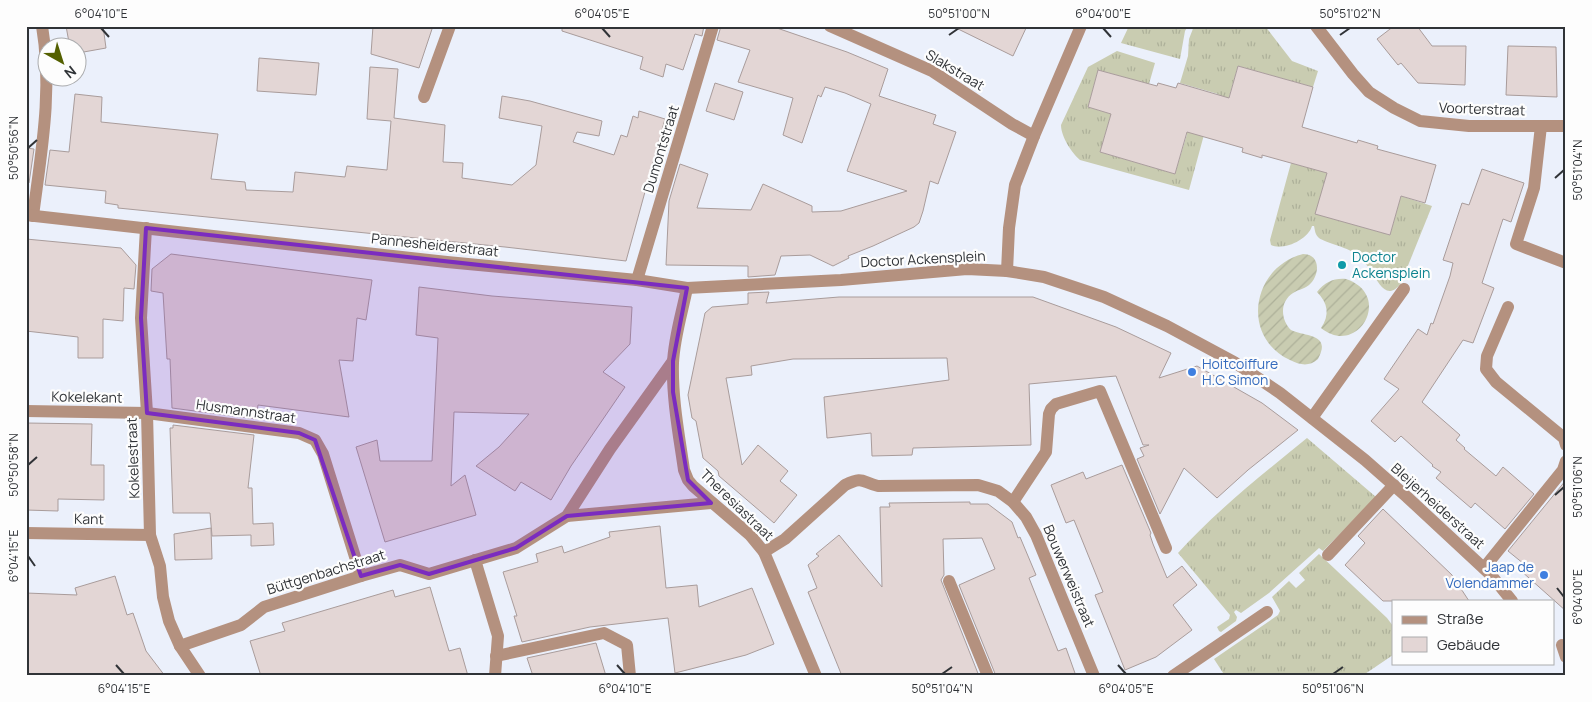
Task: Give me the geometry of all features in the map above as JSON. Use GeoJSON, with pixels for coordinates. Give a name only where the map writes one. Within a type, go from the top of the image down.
{"type":"FeatureCollection","features":[{"type":"Feature","properties":{"kind":"street"},"geometry":{"type":"LineString","coordinates":[[30,216],[47,94],[47,70],[42,26]]}},
{"type":"Feature","properties":{"kind":"street"},"geometry":{"type":"LineString","coordinates":[[424,97],[450,26]]}},
{"type":"Feature","properties":{"kind":"street","name":"Dumontstraat"},"geometry":{"type":"LineString","coordinates":[[637,280],[713,26]]}},
{"type":"Feature","properties":{"kind":"street","name":"Slakstraat"},"geometry":{"type":"LineString","coordinates":[[830,26],[932,71],[1012,124],[1034,136]]}},
{"type":"Feature","properties":{"kind":"street"},"geometry":{"type":"LineString","coordinates":[[1007,271],[1008,228],[1015,185],[1081,26]]}},
{"type":"Feature","properties":{"kind":"street","name":"Voorterstraat"},"geometry":{"type":"LineString","coordinates":[[1316,26],[1353,74],[1370,92],[1394,108],[1420,121],[1469,126],[1566,126]]}},
{"type":"Feature","properties":{"kind":"street"},"geometry":{"type":"LineString","coordinates":[[1542,126],[1534,188],[1516,244],[1566,263]]}},
{"type":"Feature","properties":{"kind":"street","name":"Pannesheiderstraat"},"geometry":{"type":"LineString","coordinates":[[30,216],[447,262],[637,280],[687,288],[841,280]]}},
{"type":"Feature","properties":{"kind":"street","name":"Kokelestraat"},"geometry":{"type":"LineString","coordinates":[[146,228],[141,318],[147,413],[150,535],[160,566],[163,597],[169,621],[180,646],[200,676]]}},
{"type":"Feature","properties":{"kind":"street","name":"Doctor Ackensplein"},"geometry":{"type":"LineString","coordinates":[[841,280],[967,269],[1007,271],[1044,277],[1096,294],[1167,326],[1234,362],[1280,393],[1338,439]]}},
{"type":"Feature","properties":{"kind":"street","name":"Theresiastraat"},"geometry":{"type":"LineString","coordinates":[[687,288],[676,336],[673,362],[673,392],[684,470],[688,480],[750,535],[764,552],[816,676]]}},
{"type":"Feature","properties":{"kind":"street"},"geometry":{"type":"LineString","coordinates":[[1312,418],[1404,289]]}},
{"type":"Feature","properties":{"kind":"street"},"geometry":{"type":"LineString","coordinates":[[1508,307],[1487,356],[1486,369],[1496,382],[1564,438],[1566,445]]}},
{"type":"Feature","properties":{"kind":"street","name":"Büttgenbachstraat"},"geometry":{"type":"LineString","coordinates":[[180,646],[241,625],[264,607],[361,576],[400,565],[429,574],[516,548],[567,516],[610,449],[673,362]]}},
{"type":"Feature","properties":{"kind":"street"},"geometry":{"type":"LineString","coordinates":[[1013,502],[1046,452],[1051,409],[1056,404],[1100,390],[1166,548]]}},
{"type":"Feature","properties":{"kind":"street","name":"Kokelekant"},"geometry":{"type":"LineString","coordinates":[[26,411],[147,413]]}},
{"type":"Feature","properties":{"kind":"street","name":"Husmannstraat"},"geometry":{"type":"LineString","coordinates":[[147,413],[299,433],[315,440],[323,454],[361,576]]}},
{"type":"Feature","properties":{"kind":"street","name":"Bleijerheiderstraat"},"geometry":{"type":"LineString","coordinates":[[1338,439],[1394,485],[1484,568],[1511,600]]}},
{"type":"Feature","properties":{"kind":"street"},"geometry":{"type":"LineString","coordinates":[[1484,568],[1563,470],[1566,461]]}},
{"type":"Feature","properties":{"kind":"street","name":"Bouwerweistraat"},"geometry":{"type":"LineString","coordinates":[[764,552],[785,539],[845,485],[854,481],[864,480],[878,486],[978,485],[998,491],[1013,502],[1026,517],[1036,535],[1094,676]]}},
{"type":"Feature","properties":{"kind":"street"},"geometry":{"type":"LineString","coordinates":[[1328,555],[1394,485]]}},
{"type":"Feature","properties":{"kind":"street","name":"Büttgenbachstraat"},"geometry":{"type":"LineString","coordinates":[[567,516],[712,502]]}},
{"type":"Feature","properties":{"kind":"street","name":"Kant"},"geometry":{"type":"LineString","coordinates":[[26,534],[150,535]]}},
{"type":"Feature","properties":{"kind":"street"},"geometry":{"type":"LineString","coordinates":[[475,560],[498,636],[495,676]]}},
{"type":"Feature","properties":{"kind":"street"},"geometry":{"type":"LineString","coordinates":[[949,581],[988,676]]}},
{"type":"Feature","properties":{"kind":"street"},"geometry":{"type":"LineString","coordinates":[[1173,676],[1267,612]]}},
{"type":"Feature","properties":{"kind":"street"},"geometry":{"type":"LineString","coordinates":[[496,656],[604,633],[627,645],[630,676]]}},
{"type":"Feature","properties":{"kind":"highlighted area"},"geometry":{"type":"Polygon","coordinates":[[[146,228],[687,288],[673,361],[673,392],[688,480],[711,503],[567,516],[516,548],[429,574],[400,565],[361,576],[315,440],[299,433],[147,413],[141,318],[146,228]]]}},
{"type":"Feature","properties":{"kind":"green space"},"geometry":{"type":"Polygon","coordinates":[[[1129,26],[1188,26],[1185,31],[1180,59],[1121,43],[1129,26]]]}},
{"type":"Feature","properties":{"kind":"green space"},"geometry":{"type":"Polygon","coordinates":[[[1194,26],[1265,26],[1292,61],[1318,71],[1313,87],[1238,66],[1227,104],[1218,94],[1180,83],[1188,56],[1189,39],[1194,26]]]}},
{"type":"Feature","properties":{"kind":"green space"},"geometry":{"type":"Polygon","coordinates":[[[1117,51],[1155,63],[1149,84],[1098,70],[1088,107],[1111,114],[1100,152],[1175,174],[1187,134],[1167,128],[1205,131],[1189,190],[1080,160],[1065,140],[1061,125],[1088,67],[1117,51]]]}},
{"type":"Feature","properties":{"kind":"green space"},"geometry":{"type":"Polygon","coordinates":[[[1312,161],[1347,179],[1327,173],[1316,214],[1390,235],[1401,196],[1432,206],[1401,283],[1392,291],[1387,291],[1380,285],[1368,267],[1352,251],[1320,239],[1316,235],[1314,226],[1312,226],[1306,236],[1294,243],[1282,247],[1271,245],[1270,240],[1291,163],[1310,168],[1312,161]]]}},
{"type":"Feature","properties":{"kind":"green space"},"geometry":{"type":"Polygon","coordinates":[[[1303,254],[1313,257],[1317,265],[1316,274],[1309,285],[1288,297],[1283,311],[1285,321],[1291,330],[1315,337],[1322,344],[1318,359],[1304,364],[1290,360],[1274,349],[1264,336],[1259,320],[1259,303],[1263,287],[1272,273],[1286,261],[1303,254]]]}},
{"type":"Feature","properties":{"kind":"green space"},"geometry":{"type":"Polygon","coordinates":[[[1346,279],[1360,287],[1368,298],[1369,309],[1365,321],[1358,330],[1347,335],[1335,335],[1321,328],[1327,314],[1324,300],[1317,292],[1330,281],[1346,279]]]}},
{"type":"Feature","properties":{"kind":"green space"},"geometry":{"type":"Polygon","coordinates":[[[1307,438],[1376,497],[1323,551],[1319,548],[1269,593],[1241,613],[1236,610],[1234,612],[1237,617],[1236,621],[1221,632],[1217,627],[1229,619],[1230,615],[1178,553],[1224,507],[1307,438]]]}},
{"type":"Feature","properties":{"kind":"green space"},"geometry":{"type":"Polygon","coordinates":[[[1319,554],[1392,625],[1392,656],[1362,676],[1225,676],[1214,659],[1278,615],[1280,611],[1272,597],[1289,581],[1296,588],[1305,580],[1299,573],[1319,554]]]}},
{"type":"Feature","properties":{"kind":"building"},"geometry":{"type":"Polygon","coordinates":[[[66,26],[103,26],[106,48],[88,51],[88,38],[68,38],[66,26]]]}},
{"type":"Feature","properties":{"kind":"building"},"geometry":{"type":"Polygon","coordinates":[[[373,26],[433,26],[419,68],[371,54],[373,26]]]}},
{"type":"Feature","properties":{"kind":"building"},"geometry":{"type":"Polygon","coordinates":[[[562,26],[704,26],[702,36],[695,34],[683,70],[666,64],[663,77],[640,69],[643,57],[562,31],[562,26]]]}},
{"type":"Feature","properties":{"kind":"building"},"geometry":{"type":"Polygon","coordinates":[[[721,26],[771,26],[847,52],[888,69],[879,96],[936,115],[933,124],[956,132],[938,184],[930,181],[919,223],[914,227],[848,256],[849,258],[833,266],[810,255],[781,256],[775,275],[748,277],[748,266],[666,265],[669,201],[680,164],[708,174],[697,208],[751,210],[763,184],[812,206],[812,212],[841,211],[907,191],[847,171],[871,104],[825,87],[821,97],[818,95],[802,143],[783,135],[793,98],[738,82],[750,50],[717,40],[721,26]]]}},
{"type":"Feature","properties":{"kind":"building"},"geometry":{"type":"Polygon","coordinates":[[[952,26],[1027,26],[1013,56],[952,26]]]}},
{"type":"Feature","properties":{"kind":"building"},"geometry":{"type":"Polygon","coordinates":[[[1394,26],[1417,26],[1432,46],[1466,46],[1465,85],[1418,83],[1401,63],[1398,65],[1377,39],[1394,26]]]}},
{"type":"Feature","properties":{"kind":"building"},"geometry":{"type":"Polygon","coordinates":[[[1508,46],[1556,47],[1557,97],[1506,95],[1508,46]]]}},
{"type":"Feature","properties":{"kind":"building"},"geometry":{"type":"Polygon","coordinates":[[[259,58],[319,63],[316,95],[257,91],[259,58]]]}},
{"type":"Feature","properties":{"kind":"building"},"geometry":{"type":"Polygon","coordinates":[[[1238,66],[1313,87],[1302,127],[1357,143],[1358,140],[1378,146],[1377,149],[1436,165],[1425,203],[1401,196],[1390,235],[1315,214],[1327,173],[1262,155],[1262,158],[1242,152],[1243,148],[1187,132],[1175,174],[1100,152],[1111,114],[1088,107],[1098,70],[1157,86],[1158,83],[1176,88],[1178,83],[1229,98],[1238,66]]]}},
{"type":"Feature","properties":{"kind":"building"},"geometry":{"type":"Polygon","coordinates":[[[370,67],[398,69],[394,118],[445,125],[443,162],[463,163],[462,178],[512,185],[536,165],[542,126],[499,118],[502,96],[530,101],[602,121],[599,136],[577,132],[573,142],[614,155],[621,135],[627,137],[633,116],[638,118],[639,111],[665,119],[626,261],[118,208],[118,205],[105,203],[106,191],[45,185],[50,150],[69,152],[75,94],[102,97],[101,122],[218,134],[211,179],[245,182],[246,190],[293,192],[295,172],[345,177],[347,166],[387,170],[391,121],[367,119],[370,67]]]}},
{"type":"Feature","properties":{"kind":"building"},"geometry":{"type":"Polygon","coordinates":[[[715,83],[743,92],[734,120],[706,111],[715,83]]]}},
{"type":"Feature","properties":{"kind":"building"},"geometry":{"type":"Polygon","coordinates":[[[26,148],[34,149],[29,183],[26,183],[26,148]]]}},
{"type":"Feature","properties":{"kind":"building"},"geometry":{"type":"Polygon","coordinates":[[[1482,169],[1524,183],[1511,222],[1503,219],[1482,283],[1494,288],[1473,343],[1463,340],[1422,402],[1460,435],[1456,440],[1464,449],[1496,476],[1503,467],[1534,494],[1505,529],[1475,503],[1471,508],[1436,478],[1441,472],[1432,466],[1401,436],[1395,442],[1371,421],[1399,389],[1384,379],[1418,329],[1427,335],[1431,323],[1433,324],[1453,263],[1443,260],[1462,203],[1469,205],[1482,169]]]}},
{"type":"Feature","properties":{"kind":"building"},"geometry":{"type":"Polygon","coordinates":[[[26,239],[121,248],[136,265],[134,289],[124,288],[123,321],[103,319],[103,358],[78,358],[78,337],[26,331],[26,239]]]}},
{"type":"Feature","properties":{"kind":"building"},"geometry":{"type":"Polygon","coordinates":[[[171,254],[372,280],[366,320],[357,318],[353,361],[339,360],[349,417],[258,405],[256,419],[172,408],[170,359],[167,359],[163,293],[151,291],[152,269],[171,254]]]}},
{"type":"Feature","properties":{"kind":"building"},"geometry":{"type":"Polygon","coordinates":[[[419,287],[492,296],[632,307],[630,344],[603,372],[625,387],[571,466],[551,500],[521,482],[515,491],[476,466],[499,447],[529,414],[454,412],[451,486],[465,475],[476,515],[385,542],[356,447],[377,440],[380,461],[432,461],[438,338],[416,335],[419,287]]]}},
{"type":"Feature","properties":{"kind":"building"},"geometry":{"type":"Polygon","coordinates":[[[769,292],[766,303],[839,297],[1033,297],[1116,327],[1171,353],[1159,378],[1197,366],[1262,403],[1298,430],[1248,470],[1217,498],[1184,468],[1160,514],[1137,459],[1144,456],[1140,448],[1149,445],[1143,445],[1116,376],[1029,384],[1031,445],[913,448],[912,455],[872,456],[871,433],[827,438],[824,397],[949,380],[947,358],[793,359],[751,366],[752,375],[726,378],[742,465],[758,445],[788,471],[780,481],[797,495],[774,523],[719,476],[718,471],[703,458],[696,421],[692,418],[688,395],[705,313],[712,307],[748,304],[748,293],[769,292]]]}},
{"type":"Feature","properties":{"kind":"building"},"geometry":{"type":"Polygon","coordinates":[[[26,423],[92,424],[91,465],[104,465],[104,500],[58,499],[58,511],[26,510],[26,423]]]}},
{"type":"Feature","properties":{"kind":"building"},"geometry":{"type":"Polygon","coordinates":[[[173,425],[254,435],[248,488],[252,488],[253,524],[273,523],[274,545],[251,546],[251,535],[212,536],[210,513],[173,513],[170,428],[173,428],[173,425]]]}},
{"type":"Feature","properties":{"kind":"building"},"geometry":{"type":"Polygon","coordinates":[[[1122,465],[1151,533],[1153,544],[1167,578],[1182,566],[1197,585],[1173,605],[1192,630],[1156,657],[1125,670],[1095,595],[1103,592],[1074,520],[1066,523],[1051,485],[1083,472],[1086,479],[1122,465]]]}},
{"type":"Feature","properties":{"kind":"building"},"geometry":{"type":"Polygon","coordinates":[[[1566,480],[1566,611],[1520,570],[1524,564],[1508,551],[1566,480]]]}},
{"type":"Feature","properties":{"kind":"building"},"geometry":{"type":"Polygon","coordinates":[[[970,502],[970,504],[988,504],[1012,522],[1036,575],[1029,578],[1058,651],[1066,648],[1076,676],[996,676],[959,585],[995,569],[982,538],[943,539],[944,575],[941,580],[979,676],[842,676],[808,592],[817,588],[808,565],[819,556],[816,554],[839,535],[882,587],[880,507],[890,507],[889,503],[970,502]]]}},
{"type":"Feature","properties":{"kind":"building"},"geometry":{"type":"Polygon","coordinates":[[[1383,509],[1452,575],[1468,600],[1383,601],[1345,565],[1365,543],[1358,536],[1383,509]]]}},
{"type":"Feature","properties":{"kind":"building"},"geometry":{"type":"Polygon","coordinates":[[[660,526],[666,588],[697,585],[699,607],[752,588],[774,644],[746,655],[675,673],[668,618],[590,627],[522,642],[514,616],[517,616],[503,572],[538,562],[536,554],[562,546],[564,553],[610,537],[609,532],[660,526]]]}},
{"type":"Feature","properties":{"kind":"building"},"geometry":{"type":"Polygon","coordinates":[[[211,528],[212,559],[175,560],[174,534],[211,528]]]}},
{"type":"Feature","properties":{"kind":"building"},"geometry":{"type":"Polygon","coordinates":[[[115,576],[127,615],[133,613],[146,651],[165,676],[26,676],[26,593],[77,595],[75,588],[115,576]]]}},
{"type":"Feature","properties":{"kind":"building"},"geometry":{"type":"Polygon","coordinates":[[[430,587],[449,651],[460,648],[468,676],[261,676],[250,641],[285,631],[282,623],[393,590],[395,597],[430,587]]]}},
{"type":"Feature","properties":{"kind":"building"},"geometry":{"type":"Polygon","coordinates":[[[596,643],[606,676],[533,676],[527,658],[596,643]]]}},
{"type":"Feature","properties":{"kind":"place","name":"Doctor Ackensplein"},"geometry":{"type":"Point","coordinates":[1342,265]}},
{"type":"Feature","properties":{"kind":"place","name":"Hoitcoiffure H.C Simon"},"geometry":{"type":"Point","coordinates":[1192,372]}},
{"type":"Feature","properties":{"kind":"place","name":"Jaap de Volendammer"},"geometry":{"type":"Point","coordinates":[1544,575]}}]}
